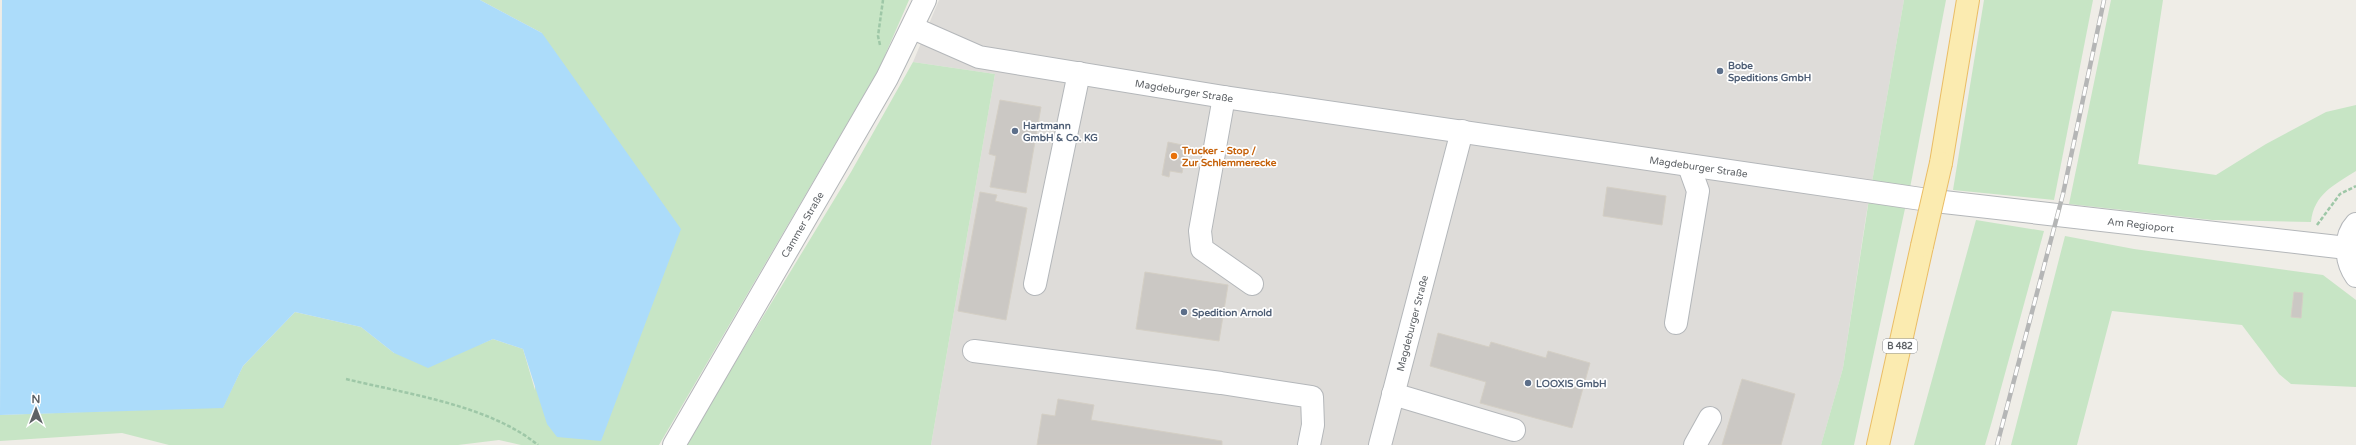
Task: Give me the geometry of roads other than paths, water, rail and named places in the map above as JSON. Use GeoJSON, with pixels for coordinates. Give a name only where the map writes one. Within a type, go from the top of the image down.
{"type":"FeatureCollection","features":[{"type":"Feature","properties":{"kind":"main road","name":"B 482"},"geometry":{"type":"LineString","coordinates":[[1878,445],[1941,163],[1968,0]]}},
{"type":"Feature","properties":{"kind":"street","name":"Cammer Straße"},"geometry":{"type":"LineString","coordinates":[[674,445],[887,78],[913,28],[925,0]]}},
{"type":"Feature","properties":{"kind":"street","name":"Magdeburger Straße"},"geometry":{"type":"LineString","coordinates":[[913,28],[979,57],[1224,97],[1935,201]]}},
{"type":"Feature","properties":{"kind":"street"},"geometry":{"type":"LineString","coordinates":[[1034,284],[1079,73]]}},
{"type":"Feature","properties":{"kind":"street"},"geometry":{"type":"LineString","coordinates":[[1224,97],[1200,231],[1202,249],[1252,284]]}},
{"type":"Feature","properties":{"kind":"street","name":"Magdeburger Straße"},"geometry":{"type":"LineString","coordinates":[[1380,445],[1462,131]]}},
{"type":"Feature","properties":{"kind":"street"},"geometry":{"type":"LineString","coordinates":[[1676,323],[1698,191],[1689,166]]}},
{"type":"Feature","properties":{"kind":"street","name":"Am Regioport"},"geometry":{"type":"LineString","coordinates":[[1935,201],[2346,248]]}},
{"type":"Feature","properties":{"kind":"street"},"geometry":{"type":"LineString","coordinates":[[2356,224],[2346,248],[2350,268],[2356,276]]}},
{"type":"Feature","properties":{"kind":"street"},"geometry":{"type":"LineString","coordinates":[[974,351],[1221,383],[1312,397],[1313,425],[1309,445]]}},
{"type":"Feature","properties":{"kind":"street"},"geometry":{"type":"LineString","coordinates":[[1393,394],[1514,430]]}},
{"type":"Feature","properties":{"kind":"street"},"geometry":{"type":"LineString","coordinates":[[1695,445],[1710,418]]}},
{"type":"Feature","properties":{"kind":"water"},"geometry":{"type":"Polygon","coordinates":[[[2,0],[480,0],[542,33],[681,229],[601,441],[557,437],[547,424],[523,349],[493,339],[428,368],[394,353],[361,327],[295,312],[243,366],[223,408],[0,415],[2,0]]]}},
{"type":"Feature","properties":{"kind":"railway"},"geometry":{"type":"LineString","coordinates":[[1997,445],[2063,194],[2104,0]]}},
{"type":"Feature","properties":{"kind":"place","name":"Bobe Speditions GmbH"},"geometry":{"type":"Point","coordinates":[1720,71]}},
{"type":"Feature","properties":{"kind":"place","name":"Hartmann GmbH & Co. KG"},"geometry":{"type":"Point","coordinates":[1015,131]}},
{"type":"Feature","properties":{"kind":"place","name":"Trucker - Stop / Zur Schlemmerecke"},"geometry":{"type":"Point","coordinates":[1174,156]}},
{"type":"Feature","properties":{"kind":"place","name":"Spedition Arnold"},"geometry":{"type":"Point","coordinates":[1184,312]}},
{"type":"Feature","properties":{"kind":"place","name":"LOOXIS GmbH"},"geometry":{"type":"Point","coordinates":[1528,383]}}]}
